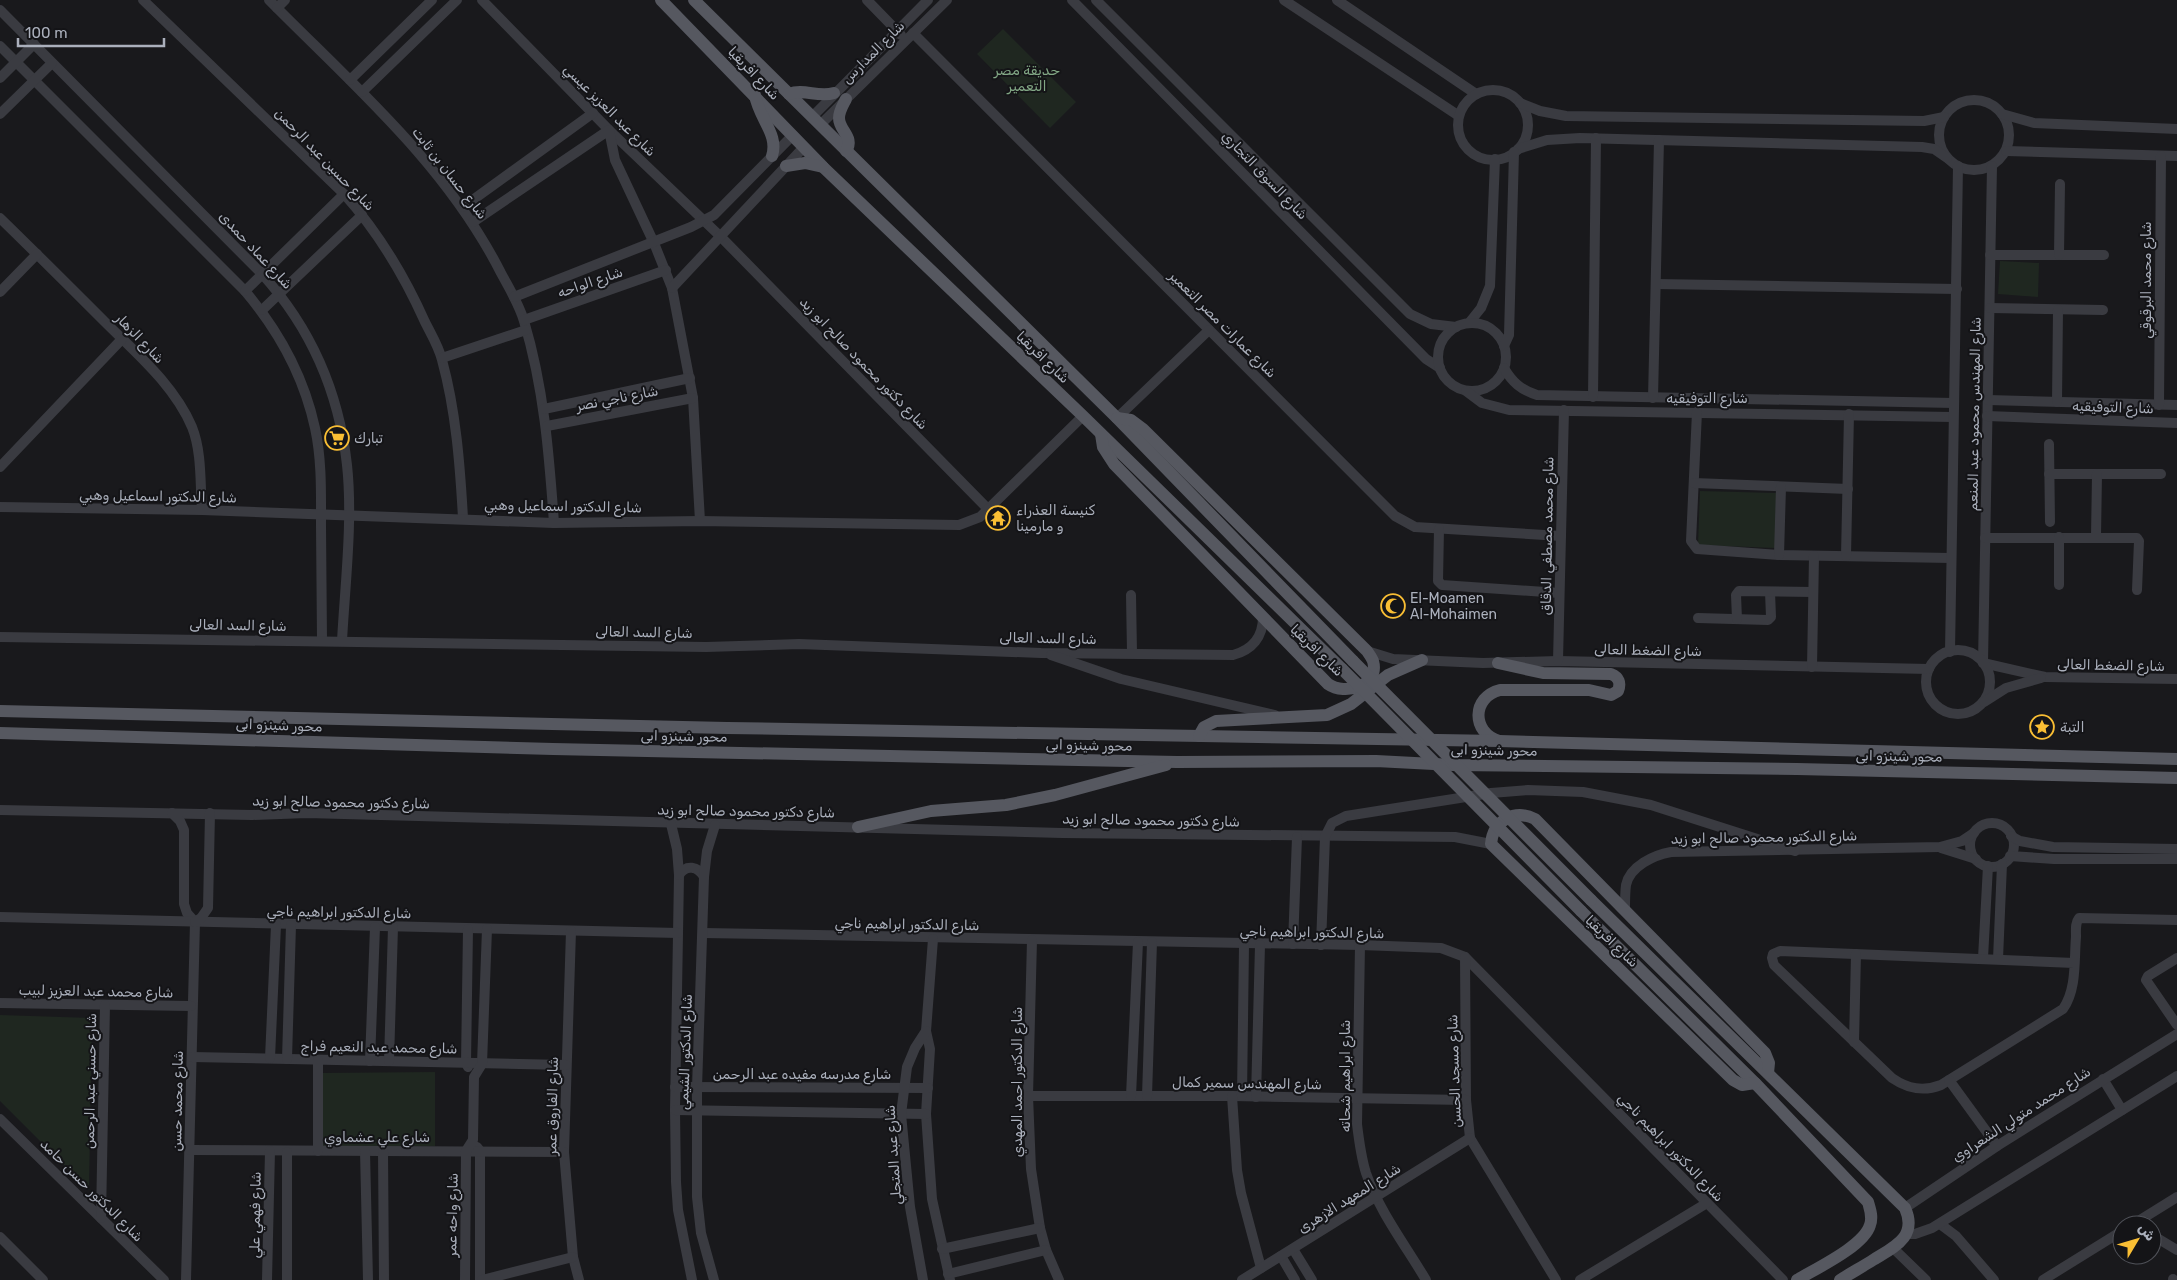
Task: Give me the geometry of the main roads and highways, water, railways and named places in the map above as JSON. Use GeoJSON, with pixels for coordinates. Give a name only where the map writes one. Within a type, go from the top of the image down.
{"type":"FeatureCollection","features":[{"type":"Feature","properties":{"kind":"main road","name":"شارع افريقيا"},"geometry":{"type":"LineString","coordinates":[[661,0],[755,94],[823,167],[1101,434],[1103,447],[1110,459],[1328,684],[1338,690],[1354,689],[1368,680],[1373,668],[1373,661],[1367,651],[1143,429],[1131,420],[1117,418],[694,0]]}},
{"type":"Feature","properties":{"kind":"main road"},"geometry":{"type":"LineString","coordinates":[[789,94],[801,92],[822,96],[834,93]]}},
{"type":"Feature","properties":{"kind":"main road"},"geometry":{"type":"LineString","coordinates":[[755,94],[760,114],[774,140],[772,156]]}},
{"type":"Feature","properties":{"kind":"main road"},"geometry":{"type":"LineString","coordinates":[[846,99],[839,116],[840,125],[849,137],[849,147],[846,151]]}},
{"type":"Feature","properties":{"kind":"main road"},"geometry":{"type":"LineString","coordinates":[[786,166],[805,163],[823,167]]}},
{"type":"Feature","properties":{"kind":"main road"},"geometry":{"type":"LineString","coordinates":[[1117,418],[1353,661],[1591,900],[1905,1208],[1909,1221],[1906,1234],[1901,1242],[1840,1280]]}},
{"type":"Feature","properties":{"kind":"main road"},"geometry":{"type":"LineString","coordinates":[[1101,434],[1342,669],[1567,897],[1755,1083],[1868,1202],[1871,1212],[1871,1223],[1866,1233],[1849,1248],[1797,1280]]}},
{"type":"Feature","properties":{"kind":"main road"},"geometry":{"type":"LineString","coordinates":[[1199,736],[1204,727],[1216,721],[1317,716],[1336,712],[1358,699],[1388,675],[1422,660]]}},
{"type":"Feature","properties":{"kind":"main road"},"geometry":{"type":"LineString","coordinates":[[1498,663],[1543,673],[1611,674],[1617,677],[1620,684],[1618,690],[1611,695],[1580,690],[1500,690],[1490,694],[1480,706],[1479,722],[1484,732],[1498,741]]}},
{"type":"Feature","properties":{"kind":"main road","name":"محور شينزو ابى"},"geometry":{"type":"LineString","coordinates":[[0,710],[727,728],[1498,741],[2177,759]]}},
{"type":"Feature","properties":{"kind":"main road","name":"محور شينزو ابى"},"geometry":{"type":"LineString","coordinates":[[0,733],[572,749],[1177,762],[1376,761],[1452,765],[1797,769],[2177,778]]}},
{"type":"Feature","properties":{"kind":"main road"},"geometry":{"type":"LineString","coordinates":[[858,827],[931,811],[1006,804],[1039,798],[1096,785],[1177,762]]}},
{"type":"Feature","properties":{"kind":"main road","name":"شارع افريقيا"},"geometry":{"type":"LineString","coordinates":[[1755,1083],[1742,1085],[1733,1080],[1491,844],[1494,830],[1503,820],[1519,815],[1535,819],[1765,1053],[1769,1062],[1768,1073]]}},
{"type":"Feature","properties":{"kind":"place","name":"تبارك"},"geometry":{"type":"Point","coordinates":[337,438]}},
{"type":"Feature","properties":{"kind":"place","name":"كنيسة العذراء و مارمينا"},"geometry":{"type":"Point","coordinates":[998,518]}},
{"type":"Feature","properties":{"kind":"place","name":"El-Moamen Al-Mohaimen"},"geometry":{"type":"Point","coordinates":[1393,606]}},
{"type":"Feature","properties":{"kind":"place","name":"التبة"},"geometry":{"type":"Point","coordinates":[2042,727]}},
{"type":"Feature","properties":{"kind":"park label","name":"حديقة مصر التعمير"},"geometry":{"type":"Point","coordinates":[1027,78]}}]}
